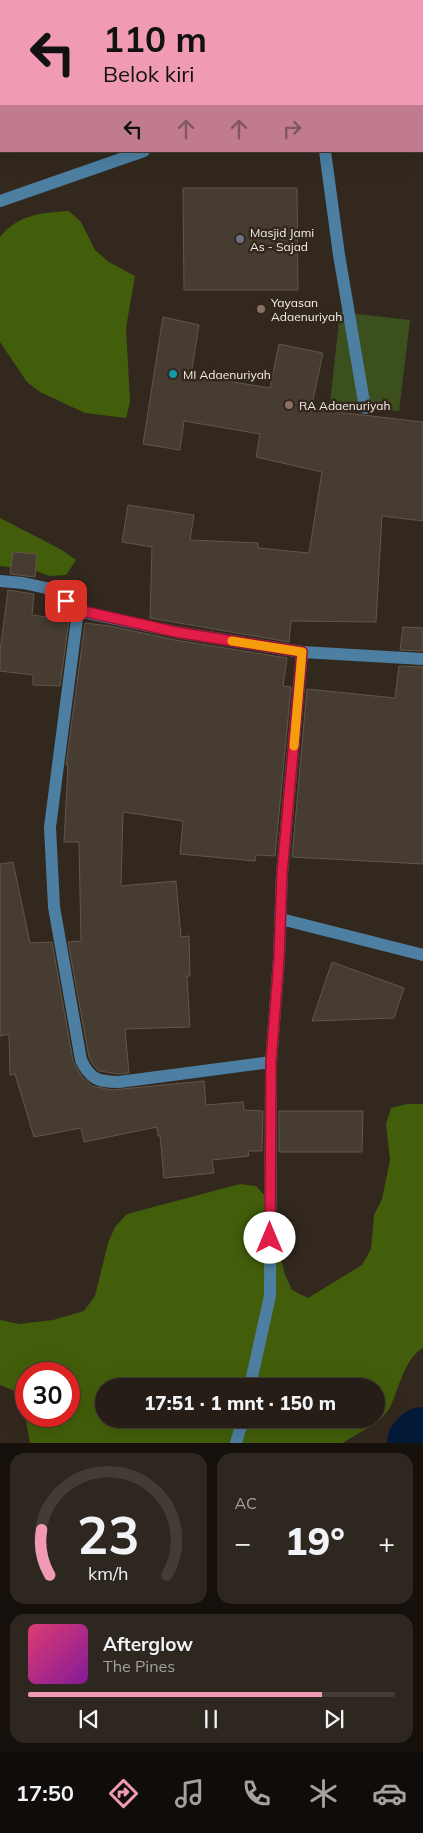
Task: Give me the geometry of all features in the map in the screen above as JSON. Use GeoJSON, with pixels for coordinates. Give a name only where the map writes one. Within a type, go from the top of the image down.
{"type":"FeatureCollection","features":[{"type":"Feature","properties":{"kind":"street"},"geometry":{"type":"LineString","coordinates":[[0,201],[141,152]]}},
{"type":"Feature","properties":{"kind":"street"},"geometry":{"type":"LineString","coordinates":[[325,152],[339,255],[364,408]]}},
{"type":"Feature","properties":{"kind":"street"},"geometry":{"type":"LineString","coordinates":[[0,580],[46,588],[78,610],[176,632],[302,652],[423,659]]}},
{"type":"Feature","properties":{"kind":"street"},"geometry":{"type":"LineString","coordinates":[[78,610],[50,827],[54,907],[81,1060],[86,1070],[94,1078],[104,1082],[119,1082],[271,1062]]}},
{"type":"Feature","properties":{"kind":"street"},"geometry":{"type":"LineString","coordinates":[[252,1378],[270,1296],[271,1062],[281,919],[282,873],[302,652]]}},
{"type":"Feature","properties":{"kind":"street"},"geometry":{"type":"LineString","coordinates":[[281,919],[423,955]]}},
{"type":"Feature","properties":{"kind":"street"},"geometry":{"type":"LineString","coordinates":[[236,1443],[240,1428]]}},
{"type":"Feature","properties":{"kind":"green space"},"geometry":{"type":"Polygon","coordinates":[[[69,211],[81,222],[95,250],[109,262],[135,276],[126,328],[130,402],[126,418],[85,413],[40,392],[27,382],[0,342],[0,237],[7,229],[23,219],[40,214],[69,211]]]}},
{"type":"Feature","properties":{"kind":"green space"},"geometry":{"type":"Polygon","coordinates":[[[340,312],[410,320],[399,411],[330,403],[340,312]]]}},
{"type":"Feature","properties":{"kind":"green space"},"geometry":{"type":"Polygon","coordinates":[[[0,518],[62,550],[76,560],[66,575],[49,576],[34,570],[0,566],[0,518]]]}},
{"type":"Feature","properties":{"kind":"green space"},"geometry":{"type":"Polygon","coordinates":[[[407,1104],[423,1104],[423,1348],[417,1352],[408,1364],[391,1405],[385,1414],[385,1378],[95,1378],[95,1428],[367,1428],[343,1443],[30,1443],[27,1427],[80,1427],[80,1362],[15,1362],[15,1391],[0,1385],[0,1320],[19,1324],[53,1320],[84,1311],[95,1296],[108,1243],[115,1227],[127,1214],[240,1184],[256,1186],[267,1198],[285,1275],[292,1290],[308,1298],[362,1265],[371,1249],[374,1215],[382,1199],[390,1160],[386,1124],[391,1108],[407,1104]]]}},
{"type":"Feature","properties":{"kind":"building","name":"Masjid Jami As - Sajad"},"geometry":{"type":"Polygon","coordinates":[[[183,188],[297,188],[298,290],[184,290],[183,188]]]}},
{"type":"Feature","properties":{"kind":"building"},"geometry":{"type":"Polygon","coordinates":[[[163,317],[199,325],[191,375],[270,388],[279,344],[323,353],[311,409],[423,422],[423,521],[382,516],[376,622],[291,621],[289,642],[150,618],[152,547],[122,542],[128,505],[194,515],[190,540],[258,543],[258,548],[309,553],[322,472],[256,457],[260,434],[184,421],[180,450],[143,444],[163,317]]]}},
{"type":"Feature","properties":{"kind":"building"},"geometry":{"type":"Polygon","coordinates":[[[13,552],[37,554],[35,577],[10,574],[13,552]]]}},
{"type":"Feature","properties":{"kind":"building"},"geometry":{"type":"Polygon","coordinates":[[[8,590],[34,594],[32,615],[69,620],[60,686],[33,685],[33,675],[0,671],[0,652],[8,590]]]}},
{"type":"Feature","properties":{"kind":"building"},"geometry":{"type":"Polygon","coordinates":[[[85,623],[287,658],[283,686],[291,687],[275,856],[256,855],[255,861],[180,854],[183,821],[123,812],[121,886],[176,881],[181,937],[189,936],[190,976],[187,976],[190,1027],[125,1029],[129,1073],[119,1074],[99,1071],[89,1057],[68,942],[81,941],[79,842],[64,842],[68,765],[66,765],[85,623]]]}},
{"type":"Feature","properties":{"kind":"building"},"geometry":{"type":"Polygon","coordinates":[[[403,627],[423,628],[423,651],[400,650],[403,627]]]}},
{"type":"Feature","properties":{"kind":"building"},"geometry":{"type":"Polygon","coordinates":[[[399,666],[423,667],[423,864],[292,857],[307,689],[395,698],[399,666]]]}},
{"type":"Feature","properties":{"kind":"building"},"geometry":{"type":"Polygon","coordinates":[[[13,862],[30,943],[52,942],[73,1061],[82,1077],[92,1086],[112,1090],[204,1081],[206,1105],[243,1102],[244,1110],[263,1111],[262,1151],[248,1151],[249,1156],[212,1160],[214,1173],[164,1178],[160,1136],[158,1136],[157,1127],[84,1142],[81,1128],[34,1137],[15,1074],[10,1075],[9,1034],[0,1036],[0,864],[13,862]]]}},
{"type":"Feature","properties":{"kind":"building"},"geometry":{"type":"Polygon","coordinates":[[[332,962],[404,988],[394,1018],[312,1021],[332,962]]]}},
{"type":"Feature","properties":{"kind":"building"},"geometry":{"type":"Polygon","coordinates":[[[279,1111],[363,1111],[362,1152],[279,1152],[279,1111]]]}},
{"type":"Feature","properties":{"kind":"waterway"},"geometry":{"type":"LineString","coordinates":[[420,1443],[423,1440]]}},
{"type":"Feature","properties":{"kind":"slow traffic"},"geometry":{"type":"LineString","coordinates":[[232,641],[302,652],[294,746]]}},
{"type":"Feature","properties":{"kind":"place","name":"Masjid Jami As - Sajad"},"geometry":{"type":"Point","coordinates":[240,239]}},
{"type":"Feature","properties":{"kind":"place","name":"Yayasan Adaenuriyah"},"geometry":{"type":"Point","coordinates":[261,309]}},
{"type":"Feature","properties":{"kind":"place","name":"MI Adaenuriyah"},"geometry":{"type":"Point","coordinates":[173,374]}},
{"type":"Feature","properties":{"kind":"place","name":"RA Adaenuriyah"},"geometry":{"type":"Point","coordinates":[289,405]}},
{"type":"Feature","properties":{"kind":"route"},"geometry":{"type":"LineString","coordinates":[[66,601],[78,610],[176,632],[302,652],[282,873],[279,959],[271,1062],[270,1238]]}}]}
